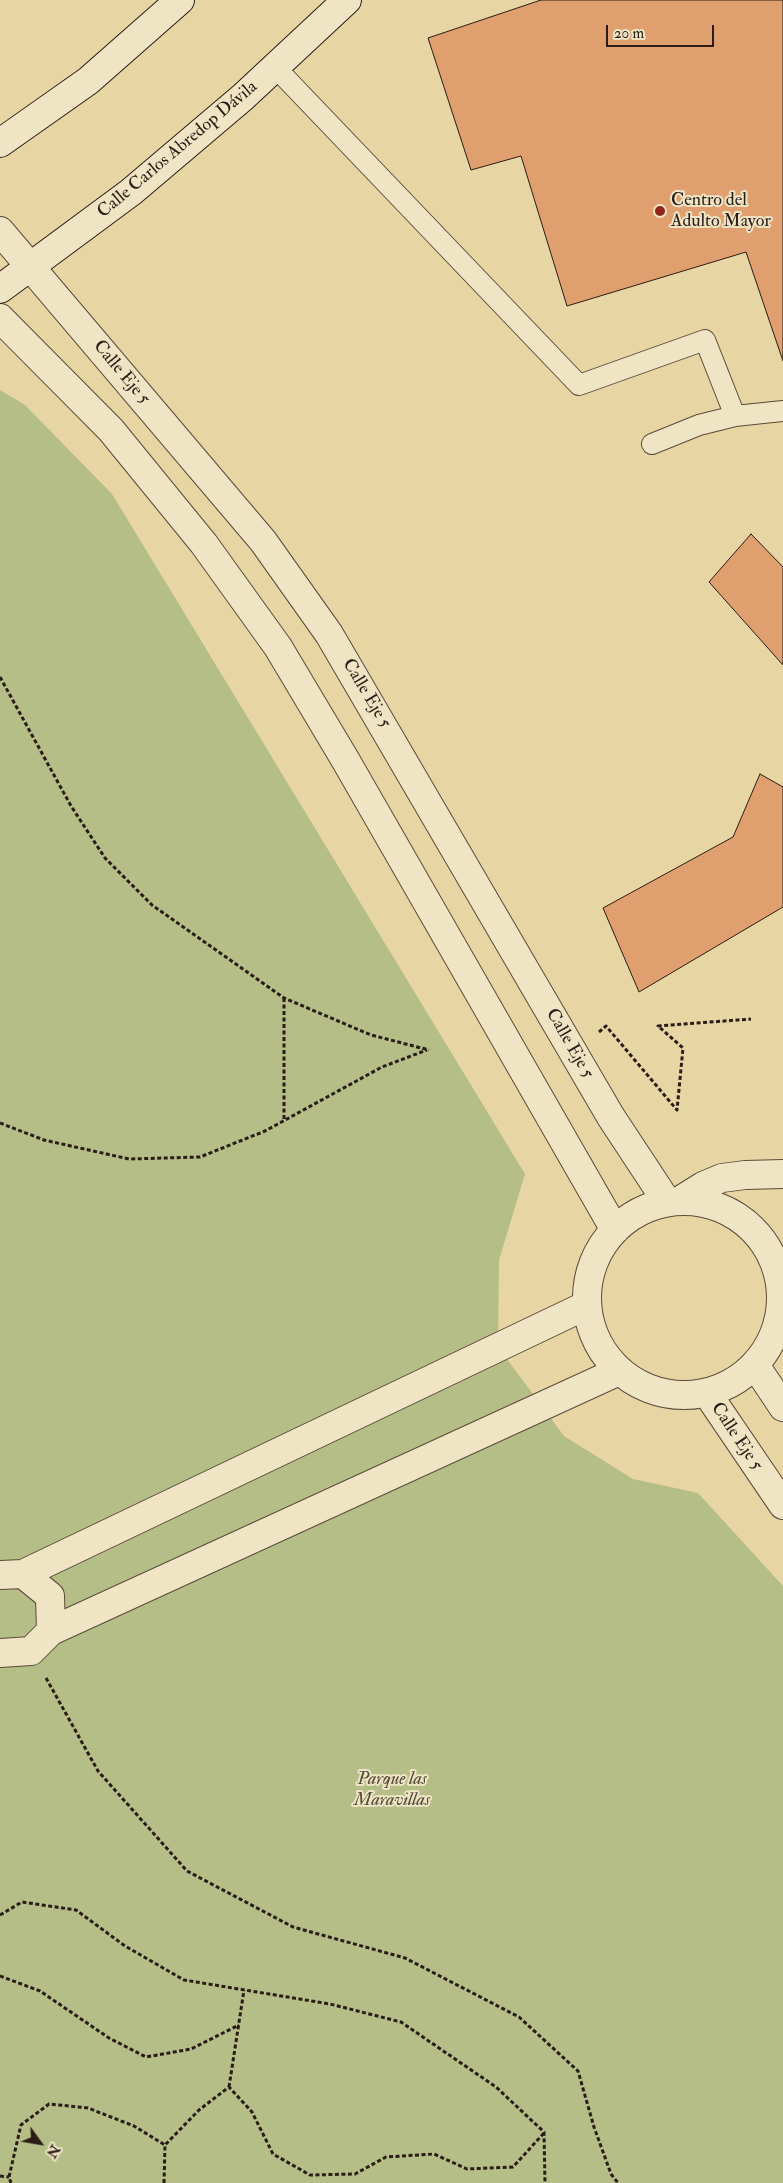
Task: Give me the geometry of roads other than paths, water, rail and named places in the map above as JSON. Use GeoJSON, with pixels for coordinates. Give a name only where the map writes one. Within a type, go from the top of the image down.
{"type":"FeatureCollection","features":[{"type":"Feature","properties":{"kind":"street"},"geometry":{"type":"LineString","coordinates":[[0,143],[88,81],[180,0]]}},
{"type":"Feature","properties":{"kind":"street","name":"Calle Carlos Abredop Dávila"},"geometry":{"type":"LineString","coordinates":[[0,289],[131,192],[275,68],[347,0]]}},
{"type":"Feature","properties":{"kind":"street","name":"Calle Eje 5"},"geometry":{"type":"LineString","coordinates":[[0,232],[263,541],[329,634],[611,1117],[673,1202]]}},
{"type":"Feature","properties":{"kind":"street"},"geometry":{"type":"LineString","coordinates":[[0,318],[111,430],[204,544],[278,647],[346,761],[615,1230]]}},
{"type":"Feature","properties":{"kind":"street"},"geometry":{"type":"LineString","coordinates":[[673,1202],[710,1204],[738,1217],[760,1238],[776,1264],[781,1295],[778,1325],[767,1354],[732,1383],[706,1393],[675,1395],[645,1388],[619,1371],[603,1352],[592,1330],[587,1305],[589,1278],[599,1253],[615,1230],[639,1212],[673,1202],[722,1178],[745,1174],[783,1174]]}},
{"type":"Feature","properties":{"kind":"street"},"geometry":{"type":"LineString","coordinates":[[12,1575],[587,1305]]}},
{"type":"Feature","properties":{"kind":"street"},"geometry":{"type":"LineString","coordinates":[[767,1354],[783,1407]]}},
{"type":"Feature","properties":{"kind":"street"},"geometry":{"type":"LineString","coordinates":[[0,1653],[31,1651],[50,1631],[619,1371]]}},
{"type":"Feature","properties":{"kind":"street","name":"Calle Eje 5"},"geometry":{"type":"LineString","coordinates":[[706,1393],[783,1505]]}},
{"type":"Feature","properties":{"kind":"street"},"geometry":{"type":"LineString","coordinates":[[12,1575],[50,1596],[50,1631]]}},
{"type":"Feature","properties":{"kind":"lane"},"geometry":{"type":"LineString","coordinates":[[275,68],[579,385],[705,340],[735,416]]}},
{"type":"Feature","properties":{"kind":"lane"},"geometry":{"type":"LineString","coordinates":[[652,444],[698,425],[735,416],[783,411]]}},
{"type":"Feature","properties":{"kind":"place","name":"Centro del Adulto Mayor"},"geometry":{"type":"Point","coordinates":[660,211]}},
{"type":"Feature","properties":{"kind":"park label","name":"Parque las Maravillas"},"geometry":{"type":"Point","coordinates":[392,1790]}}]}
